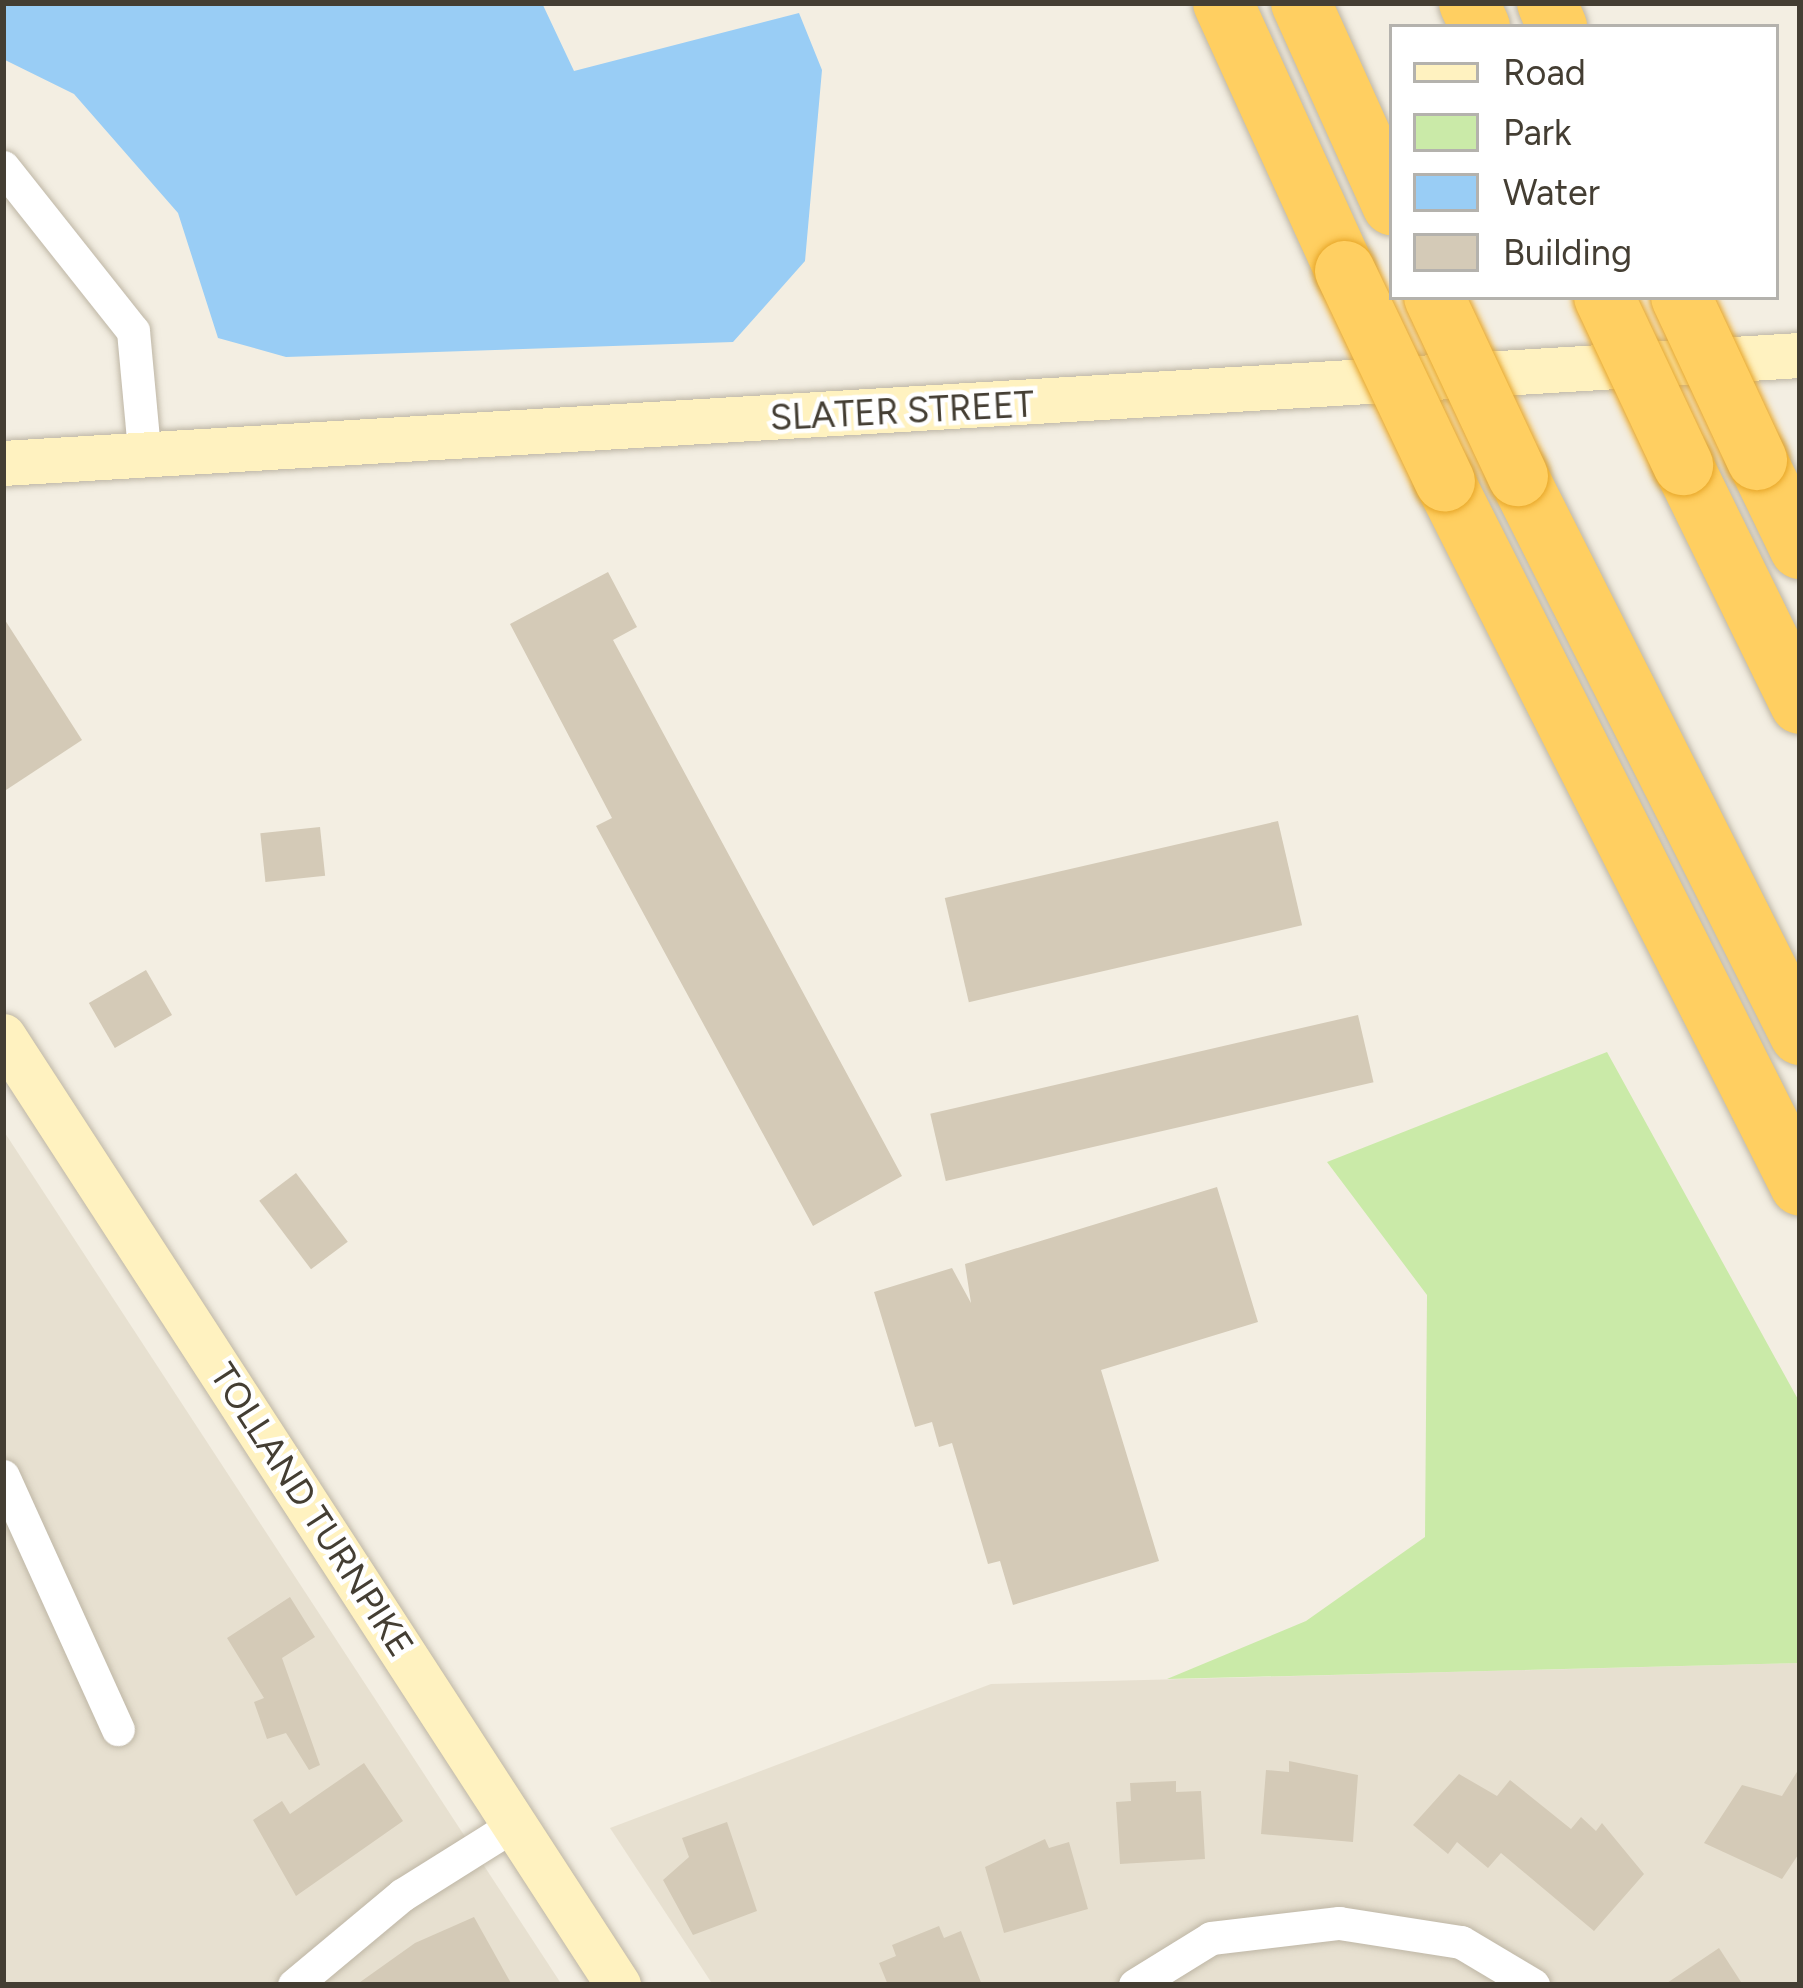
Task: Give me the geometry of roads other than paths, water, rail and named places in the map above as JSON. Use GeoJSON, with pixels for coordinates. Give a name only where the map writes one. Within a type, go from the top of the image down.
{"type":"FeatureCollection","features":[{"type":"Feature","properties":{"kind":"highway"},"geometry":{"type":"LineString","coordinates":[[1223,3],[1445,482],[1800,1185]]}},
{"type":"Feature","properties":{"kind":"highway"},"geometry":{"type":"LineString","coordinates":[[1301,3],[1389,198]]}},
{"type":"Feature","properties":{"kind":"highway"},"geometry":{"type":"LineString","coordinates":[[1435,300],[1518,476],[1800,1035]]}},
{"type":"Feature","properties":{"kind":"highway"},"geometry":{"type":"LineString","coordinates":[[1605,300],[1800,704]]}},
{"type":"Feature","properties":{"kind":"highway"},"geometry":{"type":"LineString","coordinates":[[1682,300],[1800,549]]}},
{"type":"Feature","properties":{"kind":"street"},"geometry":{"type":"LineString","coordinates":[[3,167],[133,331],[144,450]]}},
{"type":"Feature","properties":{"kind":"street","name":"SLATER STREET"},"geometry":{"type":"LineString","coordinates":[[3,464],[144,450],[1800,355]]}},
{"type":"Feature","properties":{"kind":"street","name":"TOLLAND TURNPIKE"},"geometry":{"type":"LineString","coordinates":[[3,1036],[619,1985]]}},
{"type":"Feature","properties":{"kind":"street"},"geometry":{"type":"LineString","coordinates":[[3,1476],[118,1729]]}},
{"type":"Feature","properties":{"kind":"street"},"geometry":{"type":"LineString","coordinates":[[294,1985],[402,1894],[515,1824]]}},
{"type":"Feature","properties":{"kind":"street"},"geometry":{"type":"LineString","coordinates":[[1135,1985],[1211,1938],[1339,1923],[1461,1942],[1534,1985]]}},
{"type":"Feature","properties":{"kind":"water"},"geometry":{"type":"Polygon","coordinates":[[[3,3],[542,3],[574,71],[799,13],[822,70],[805,261],[733,342],[286,357],[218,338],[178,213],[74,94],[3,59],[3,3]]]}}]}
